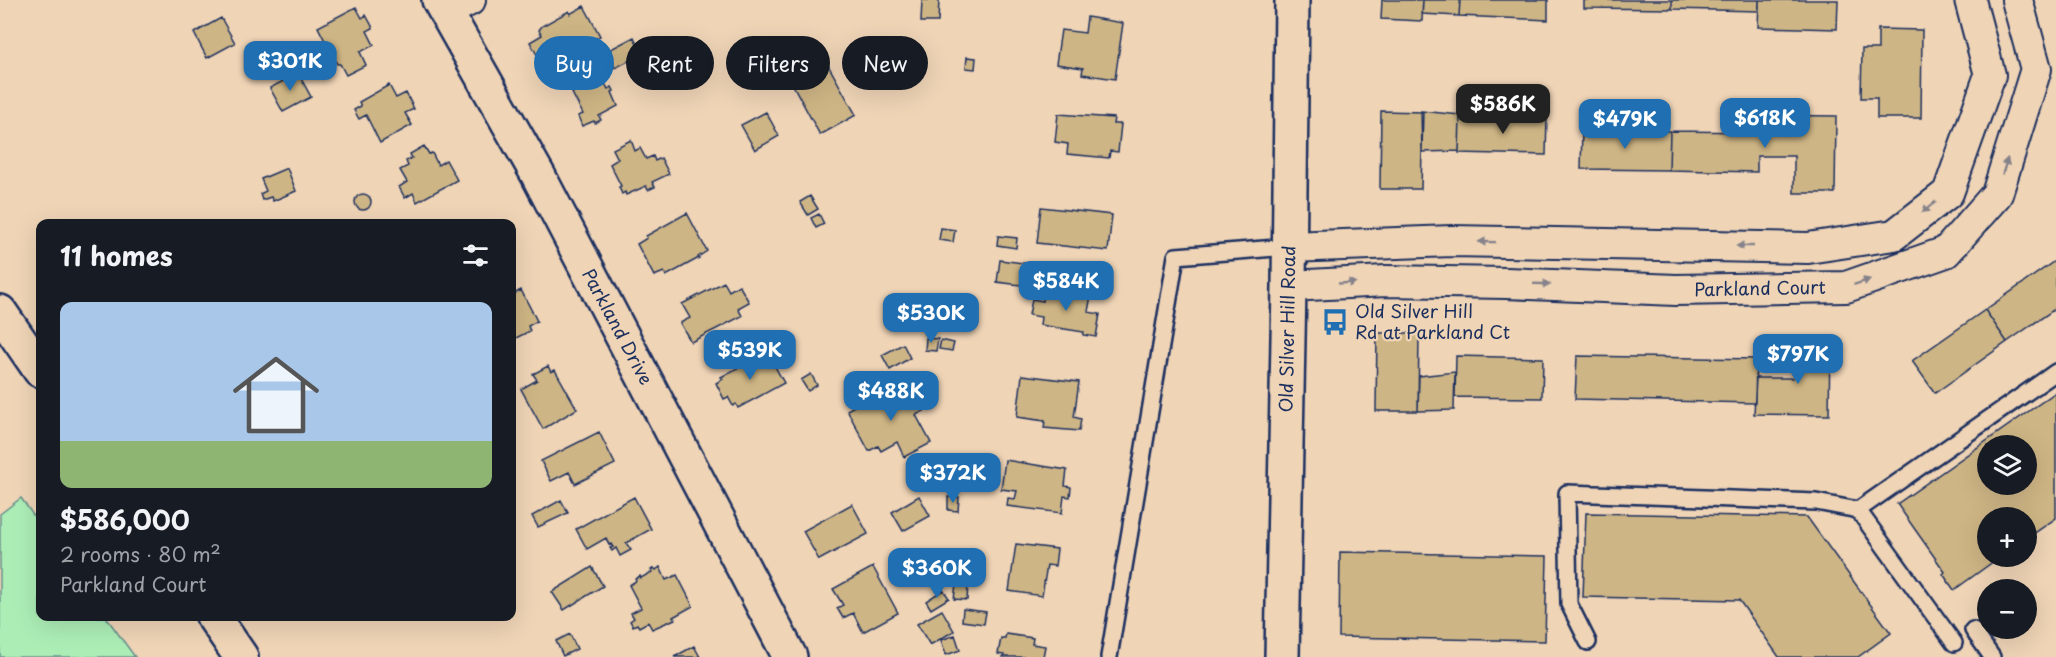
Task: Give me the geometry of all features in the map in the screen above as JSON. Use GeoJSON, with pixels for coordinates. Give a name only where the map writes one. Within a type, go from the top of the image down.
{"type":"FeatureCollection","features":[{"type":"Feature","properties":{"kind":"street","name":"Old Silver Hill Road"},"geometry":{"type":"LineString","coordinates":[[1282,657],[1292,0]]}},
{"type":"Feature","properties":{"kind":"street"},"geometry":{"type":"LineString","coordinates":[[1289,247],[1452,241],[1808,248],[1894,235],[1948,193],[1990,75],[1970,0]]}},
{"type":"Feature","properties":{"kind":"street"},"geometry":{"type":"LineString","coordinates":[[1990,75],[2036,69],[2017,0]]}},
{"type":"Feature","properties":{"kind":"street","name":"Parkland Drive"},"geometry":{"type":"LineString","coordinates":[[451,4],[790,657]]}},
{"type":"Feature","properties":{"kind":"street","name":"Parkland Court"},"geometry":{"type":"LineString","coordinates":[[1289,286],[1386,281],[1676,290],[1846,287],[1946,252],[1997,194],[2036,69]]}},
{"type":"Feature","properties":{"kind":"street"},"geometry":{"type":"LineString","coordinates":[[1384,243],[1386,281]]}},
{"type":"Feature","properties":{"kind":"street"},"geometry":{"type":"LineString","coordinates":[[1804,288],[1808,248]]}},
{"type":"Feature","properties":{"kind":"street"},"geometry":{"type":"LineString","coordinates":[[0,312],[36,364]]}},
{"type":"Feature","properties":{"kind":"street"},"geometry":{"type":"LineString","coordinates":[[216,621],[241,657]]}},
{"type":"Feature","properties":{"kind":"lane"},"geometry":{"type":"LineString","coordinates":[[1109,657],[1176,256],[1289,247]]}},
{"type":"Feature","properties":{"kind":"lane"},"geometry":{"type":"LineString","coordinates":[[1858,510],[2056,372]]}},
{"type":"Feature","properties":{"kind":"lane"},"geometry":{"type":"LineString","coordinates":[[1588,642],[1569,604],[1567,493],[1816,502],[1858,510],[1954,643]]}},
{"type":"Feature","properties":{"kind":"lane"},"geometry":{"type":"LineString","coordinates":[[1973,630],[1992,657]]}},
{"type":"Feature","properties":{"kind":"green space"},"geometry":{"type":"Polygon","coordinates":[[[21,498],[36,519],[36,621],[109,621],[135,657],[0,657],[0,514],[21,498]]]}},
{"type":"Feature","properties":{"kind":"building"},"geometry":{"type":"Polygon","coordinates":[[[922,0],[939,0],[938,22],[921,22],[922,0]]]}},
{"type":"Feature","properties":{"kind":"building"},"geometry":{"type":"Polygon","coordinates":[[[1382,0],[1423,0],[1422,21],[1381,19],[1382,0]]]}},
{"type":"Feature","properties":{"kind":"building"},"geometry":{"type":"Polygon","coordinates":[[[1423,0],[1460,0],[1459,16],[1422,14],[1423,0]]]}},
{"type":"Feature","properties":{"kind":"building"},"geometry":{"type":"Polygon","coordinates":[[[1460,0],[1548,0],[1548,20],[1459,16],[1460,0]]]}},
{"type":"Feature","properties":{"kind":"building"},"geometry":{"type":"Polygon","coordinates":[[[1584,0],[1672,0],[1672,9],[1584,8],[1584,0]]]}},
{"type":"Feature","properties":{"kind":"building"},"geometry":{"type":"Polygon","coordinates":[[[1672,0],[1759,0],[1759,11],[1672,9],[1672,0]]]}},
{"type":"Feature","properties":{"kind":"building"},"geometry":{"type":"Polygon","coordinates":[[[1759,0],[1838,0],[1837,29],[1758,27],[1759,0]]]}},
{"type":"Feature","properties":{"kind":"building"},"geometry":{"type":"Polygon","coordinates":[[[584,6],[600,36],[540,36],[542,35],[539,30],[542,26],[569,11],[570,14],[584,6]]]}},
{"type":"Feature","properties":{"kind":"building"},"geometry":{"type":"Polygon","coordinates":[[[356,7],[362,18],[366,15],[373,28],[367,31],[374,45],[360,52],[366,65],[346,75],[340,64],[337,64],[318,27],[356,7]]]}},
{"type":"Feature","properties":{"kind":"building"},"geometry":{"type":"Polygon","coordinates":[[[1087,17],[1123,23],[1115,79],[1082,74],[1083,68],[1056,64],[1061,30],[1085,33],[1087,17]]]}},
{"type":"Feature","properties":{"kind":"building"},"geometry":{"type":"Polygon","coordinates":[[[221,18],[235,43],[207,58],[194,33],[221,18]]]}},
{"type":"Feature","properties":{"kind":"building"},"geometry":{"type":"Polygon","coordinates":[[[1878,29],[1922,30],[1921,118],[1877,118],[1877,98],[1861,98],[1862,49],[1878,49],[1878,29]]]}},
{"type":"Feature","properties":{"kind":"building"},"geometry":{"type":"Polygon","coordinates":[[[626,41],[626,62],[615,68],[614,66],[614,47],[626,41]]]}},
{"type":"Feature","properties":{"kind":"building"},"geometry":{"type":"Polygon","coordinates":[[[967,57],[976,58],[975,69],[966,68],[967,57]]]}},
{"type":"Feature","properties":{"kind":"building"},"geometry":{"type":"Polygon","coordinates":[[[830,69],[856,115],[820,135],[796,90],[830,90],[830,69]]]}},
{"type":"Feature","properties":{"kind":"building"},"geometry":{"type":"Polygon","coordinates":[[[298,73],[311,97],[283,112],[270,88],[298,73]]]}},
{"type":"Feature","properties":{"kind":"building"},"geometry":{"type":"Polygon","coordinates":[[[389,85],[396,98],[406,93],[414,109],[405,113],[412,125],[380,143],[366,115],[359,119],[354,110],[361,106],[359,102],[389,85]]]}},
{"type":"Feature","properties":{"kind":"building"},"geometry":{"type":"Polygon","coordinates":[[[578,90],[614,90],[612,92],[618,106],[599,116],[601,120],[582,126],[578,116],[583,114],[572,93],[578,90]]]}},
{"type":"Feature","properties":{"kind":"building"},"geometry":{"type":"Polygon","coordinates":[[[1381,111],[1423,112],[1421,189],[1380,189],[1381,111]]]}},
{"type":"Feature","properties":{"kind":"building"},"geometry":{"type":"Polygon","coordinates":[[[1421,111],[1460,115],[1459,151],[1422,152],[1421,111]]]}},
{"type":"Feature","properties":{"kind":"building"},"geometry":{"type":"Polygon","coordinates":[[[766,112],[779,136],[755,150],[741,125],[766,112]]]}},
{"type":"Feature","properties":{"kind":"building"},"geometry":{"type":"Polygon","coordinates":[[[1058,114],[1114,118],[1113,124],[1121,124],[1118,152],[1110,151],[1109,158],[1067,154],[1068,144],[1055,142],[1058,114]]]}},
{"type":"Feature","properties":{"kind":"building"},"geometry":{"type":"Polygon","coordinates":[[[1460,115],[1547,116],[1546,155],[1459,153],[1460,115]]]}},
{"type":"Feature","properties":{"kind":"building"},"geometry":{"type":"Polygon","coordinates":[[[1756,115],[1836,116],[1835,193],[1794,193],[1794,156],[1757,156],[1757,172],[1669,170],[1670,131],[1756,132],[1756,115]]]}},
{"type":"Feature","properties":{"kind":"building"},"geometry":{"type":"Polygon","coordinates":[[[1582,130],[1670,131],[1669,170],[1581,169],[1582,130]]]}},
{"type":"Feature","properties":{"kind":"building"},"geometry":{"type":"Polygon","coordinates":[[[631,140],[635,151],[640,148],[646,159],[653,156],[655,161],[661,158],[669,174],[652,182],[655,187],[648,190],[646,186],[626,195],[625,192],[622,194],[619,187],[621,186],[610,164],[618,159],[613,149],[631,140]]]}},
{"type":"Feature","properties":{"kind":"building"},"geometry":{"type":"Polygon","coordinates":[[[424,146],[429,154],[432,153],[438,165],[446,160],[457,180],[417,202],[413,193],[405,198],[399,187],[407,182],[400,170],[408,166],[406,161],[412,158],[410,154],[424,146]]]}},
{"type":"Feature","properties":{"kind":"building"},"geometry":{"type":"Polygon","coordinates":[[[287,168],[296,191],[273,201],[271,197],[262,200],[260,194],[266,191],[261,179],[287,168]]]}},
{"type":"Feature","properties":{"kind":"building"},"geometry":{"type":"Polygon","coordinates":[[[363,194],[369,196],[371,202],[369,208],[363,210],[357,208],[355,202],[357,196],[363,194]]]}},
{"type":"Feature","properties":{"kind":"building"},"geometry":{"type":"Polygon","coordinates":[[[810,196],[818,209],[808,215],[800,202],[810,196]]]}},
{"type":"Feature","properties":{"kind":"building"},"geometry":{"type":"Polygon","coordinates":[[[1041,207],[1112,215],[1108,251],[1037,243],[1041,207]]]}},
{"type":"Feature","properties":{"kind":"building"},"geometry":{"type":"Polygon","coordinates":[[[687,213],[707,251],[699,258],[666,276],[664,272],[654,276],[637,244],[647,238],[646,236],[687,213]]]}},
{"type":"Feature","properties":{"kind":"building"},"geometry":{"type":"Polygon","coordinates":[[[819,214],[824,224],[816,228],[811,218],[819,214]]]}},
{"type":"Feature","properties":{"kind":"building"},"geometry":{"type":"Polygon","coordinates":[[[941,228],[955,230],[953,242],[939,240],[941,228]]]}},
{"type":"Feature","properties":{"kind":"building"},"geometry":{"type":"Polygon","coordinates":[[[998,236],[1017,238],[1016,248],[997,245],[998,236]]]}},
{"type":"Feature","properties":{"kind":"building"},"geometry":{"type":"Polygon","coordinates":[[[1000,260],[1031,264],[1029,286],[997,282],[1000,260]]]}},
{"type":"Feature","properties":{"kind":"building"},"geometry":{"type":"Polygon","coordinates":[[[2056,260],[2056,308],[2007,342],[1985,310],[2056,260]]]}},
{"type":"Feature","properties":{"kind":"building"},"geometry":{"type":"Polygon","coordinates":[[[724,282],[729,291],[739,285],[749,302],[738,308],[742,316],[691,342],[680,323],[690,318],[682,304],[724,282]]]}},
{"type":"Feature","properties":{"kind":"building"},"geometry":{"type":"Polygon","coordinates":[[[1045,288],[1091,295],[1088,312],[1100,314],[1096,337],[1083,335],[1084,332],[1040,325],[1041,317],[1029,315],[1032,299],[1043,301],[1045,288]]]}},
{"type":"Feature","properties":{"kind":"building"},"geometry":{"type":"Polygon","coordinates":[[[521,290],[537,321],[528,326],[530,331],[516,338],[516,293],[521,290]]]}},
{"type":"Feature","properties":{"kind":"building"},"geometry":{"type":"Polygon","coordinates":[[[1985,310],[2007,342],[1935,393],[1912,361],[1985,310]]]}},
{"type":"Feature","properties":{"kind":"building"},"geometry":{"type":"Polygon","coordinates":[[[1377,333],[1419,333],[1418,411],[1376,411],[1377,333]]]}},
{"type":"Feature","properties":{"kind":"building"},"geometry":{"type":"Polygon","coordinates":[[[926,338],[938,339],[936,351],[925,350],[926,338]]]}},
{"type":"Feature","properties":{"kind":"building"},"geometry":{"type":"Polygon","coordinates":[[[941,340],[954,343],[952,351],[939,349],[941,340]]]}},
{"type":"Feature","properties":{"kind":"building"},"geometry":{"type":"Polygon","coordinates":[[[1793,343],[1830,343],[1829,415],[1754,414],[1756,378],[1793,378],[1793,343]]]}},
{"type":"Feature","properties":{"kind":"building"},"geometry":{"type":"Polygon","coordinates":[[[903,344],[910,358],[890,370],[882,355],[903,344]]]}},
{"type":"Feature","properties":{"kind":"building"},"geometry":{"type":"Polygon","coordinates":[[[767,352],[784,383],[738,408],[736,404],[733,406],[728,397],[724,399],[716,383],[723,379],[721,377],[767,352]]]}},
{"type":"Feature","properties":{"kind":"building"},"geometry":{"type":"Polygon","coordinates":[[[1456,356],[1543,358],[1542,398],[1455,397],[1456,356]]]}},
{"type":"Feature","properties":{"kind":"building"},"geometry":{"type":"Polygon","coordinates":[[[1577,356],[1756,359],[1755,403],[1575,399],[1577,356]]]}},
{"type":"Feature","properties":{"kind":"building"},"geometry":{"type":"Polygon","coordinates":[[[548,366],[551,372],[555,370],[577,409],[543,429],[521,389],[537,380],[533,374],[548,366]]]}},
{"type":"Feature","properties":{"kind":"building"},"geometry":{"type":"Polygon","coordinates":[[[1455,372],[1454,410],[1418,411],[1419,376],[1455,372]]]}},
{"type":"Feature","properties":{"kind":"building"},"geometry":{"type":"Polygon","coordinates":[[[811,374],[817,385],[808,391],[801,380],[811,374]]]}},
{"type":"Feature","properties":{"kind":"building"},"geometry":{"type":"Polygon","coordinates":[[[1022,375],[1079,382],[1074,417],[1081,419],[1079,431],[1044,428],[1045,421],[1017,417],[1022,375]]]}},
{"type":"Feature","properties":{"kind":"building"},"geometry":{"type":"Polygon","coordinates":[[[910,385],[924,411],[916,415],[931,443],[904,457],[897,442],[881,451],[878,446],[869,451],[847,410],[878,393],[882,400],[910,385]]]}},
{"type":"Feature","properties":{"kind":"building"},"geometry":{"type":"Polygon","coordinates":[[[2056,392],[2056,518],[2037,531],[2037,507],[1977,507],[1977,567],[1986,567],[1954,590],[1943,574],[1945,572],[1897,504],[1977,448],[1977,495],[2037,495],[2037,435],[1995,435],[2056,392]]]}},
{"type":"Feature","properties":{"kind":"building"},"geometry":{"type":"Polygon","coordinates":[[[599,432],[615,464],[575,484],[569,472],[551,481],[541,461],[599,432]]]}},
{"type":"Feature","properties":{"kind":"building"},"geometry":{"type":"Polygon","coordinates":[[[1005,460],[1067,470],[1065,486],[1071,487],[1070,497],[1064,496],[1062,513],[1007,506],[1008,498],[1015,499],[1017,491],[1001,489],[1005,460]]]}},
{"type":"Feature","properties":{"kind":"building"},"geometry":{"type":"Polygon","coordinates":[[[919,496],[930,516],[903,531],[892,512],[919,496]]]}},
{"type":"Feature","properties":{"kind":"building"},"geometry":{"type":"Polygon","coordinates":[[[634,497],[651,529],[626,543],[631,550],[620,556],[616,548],[612,551],[610,548],[613,547],[609,545],[606,538],[587,549],[576,529],[634,497]]]}},
{"type":"Feature","properties":{"kind":"building"},"geometry":{"type":"Polygon","coordinates":[[[948,497],[959,497],[958,511],[948,510],[948,497]]]}},
{"type":"Feature","properties":{"kind":"building"},"geometry":{"type":"Polygon","coordinates":[[[561,500],[568,513],[538,527],[532,516],[561,500]]]}},
{"type":"Feature","properties":{"kind":"building"},"geometry":{"type":"Polygon","coordinates":[[[852,504],[868,534],[819,560],[803,531],[852,504]]]}},
{"type":"Feature","properties":{"kind":"building"},"geometry":{"type":"Polygon","coordinates":[[[1586,513],[1807,517],[1891,633],[1858,657],[1779,657],[1739,600],[1583,597],[1586,513]]]}},
{"type":"Feature","properties":{"kind":"building"},"geometry":{"type":"Polygon","coordinates":[[[1016,544],[1057,549],[1055,566],[1047,565],[1042,596],[1009,591],[1016,544]]]}},
{"type":"Feature","properties":{"kind":"building"},"geometry":{"type":"Polygon","coordinates":[[[1340,552],[1547,556],[1545,641],[1339,637],[1340,552]]]}},
{"type":"Feature","properties":{"kind":"building"},"geometry":{"type":"Polygon","coordinates":[[[592,567],[603,586],[564,610],[552,592],[592,567]]]}},
{"type":"Feature","properties":{"kind":"building"},"geometry":{"type":"Polygon","coordinates":[[[660,567],[666,580],[677,575],[693,606],[673,617],[675,619],[652,629],[648,622],[639,627],[637,624],[633,626],[630,621],[634,618],[631,613],[641,608],[629,585],[640,576],[641,578],[652,572],[654,568],[656,570],[660,567]]]}},
{"type":"Feature","properties":{"kind":"building"},"geometry":{"type":"Polygon","coordinates":[[[873,567],[898,613],[863,632],[853,613],[843,618],[837,608],[843,605],[833,589],[873,567]]]}},
{"type":"Feature","properties":{"kind":"building"},"geometry":{"type":"Polygon","coordinates":[[[956,584],[968,585],[967,600],[954,599],[956,584]]]}},
{"type":"Feature","properties":{"kind":"building"},"geometry":{"type":"Polygon","coordinates":[[[943,590],[949,598],[931,609],[926,601],[943,590]]]}},
{"type":"Feature","properties":{"kind":"building"},"geometry":{"type":"Polygon","coordinates":[[[963,609],[986,612],[984,624],[962,621],[963,609]]]}},
{"type":"Feature","properties":{"kind":"building"},"geometry":{"type":"Polygon","coordinates":[[[942,610],[954,631],[930,645],[917,624],[942,610]]]}},
{"type":"Feature","properties":{"kind":"building"},"geometry":{"type":"Polygon","coordinates":[[[570,634],[577,649],[563,656],[556,641],[570,634]]]}},
{"type":"Feature","properties":{"kind":"building"},"geometry":{"type":"Polygon","coordinates":[[[1006,634],[1033,638],[1032,644],[1045,646],[1043,657],[1003,657],[1004,655],[998,654],[1001,638],[1005,638],[1006,634]]]}},
{"type":"Feature","properties":{"kind":"building"},"geometry":{"type":"Polygon","coordinates":[[[955,635],[960,650],[946,655],[941,640],[955,635]]]}},
{"type":"Feature","properties":{"kind":"building"},"geometry":{"type":"Polygon","coordinates":[[[694,646],[700,657],[674,657],[694,646]]]}},
{"type":"Feature","properties":{"kind":"place","name":"Old Silver Hill Rd at Parkland Ct"},"geometry":{"type":"Point","coordinates":[1335,322]}}]}
